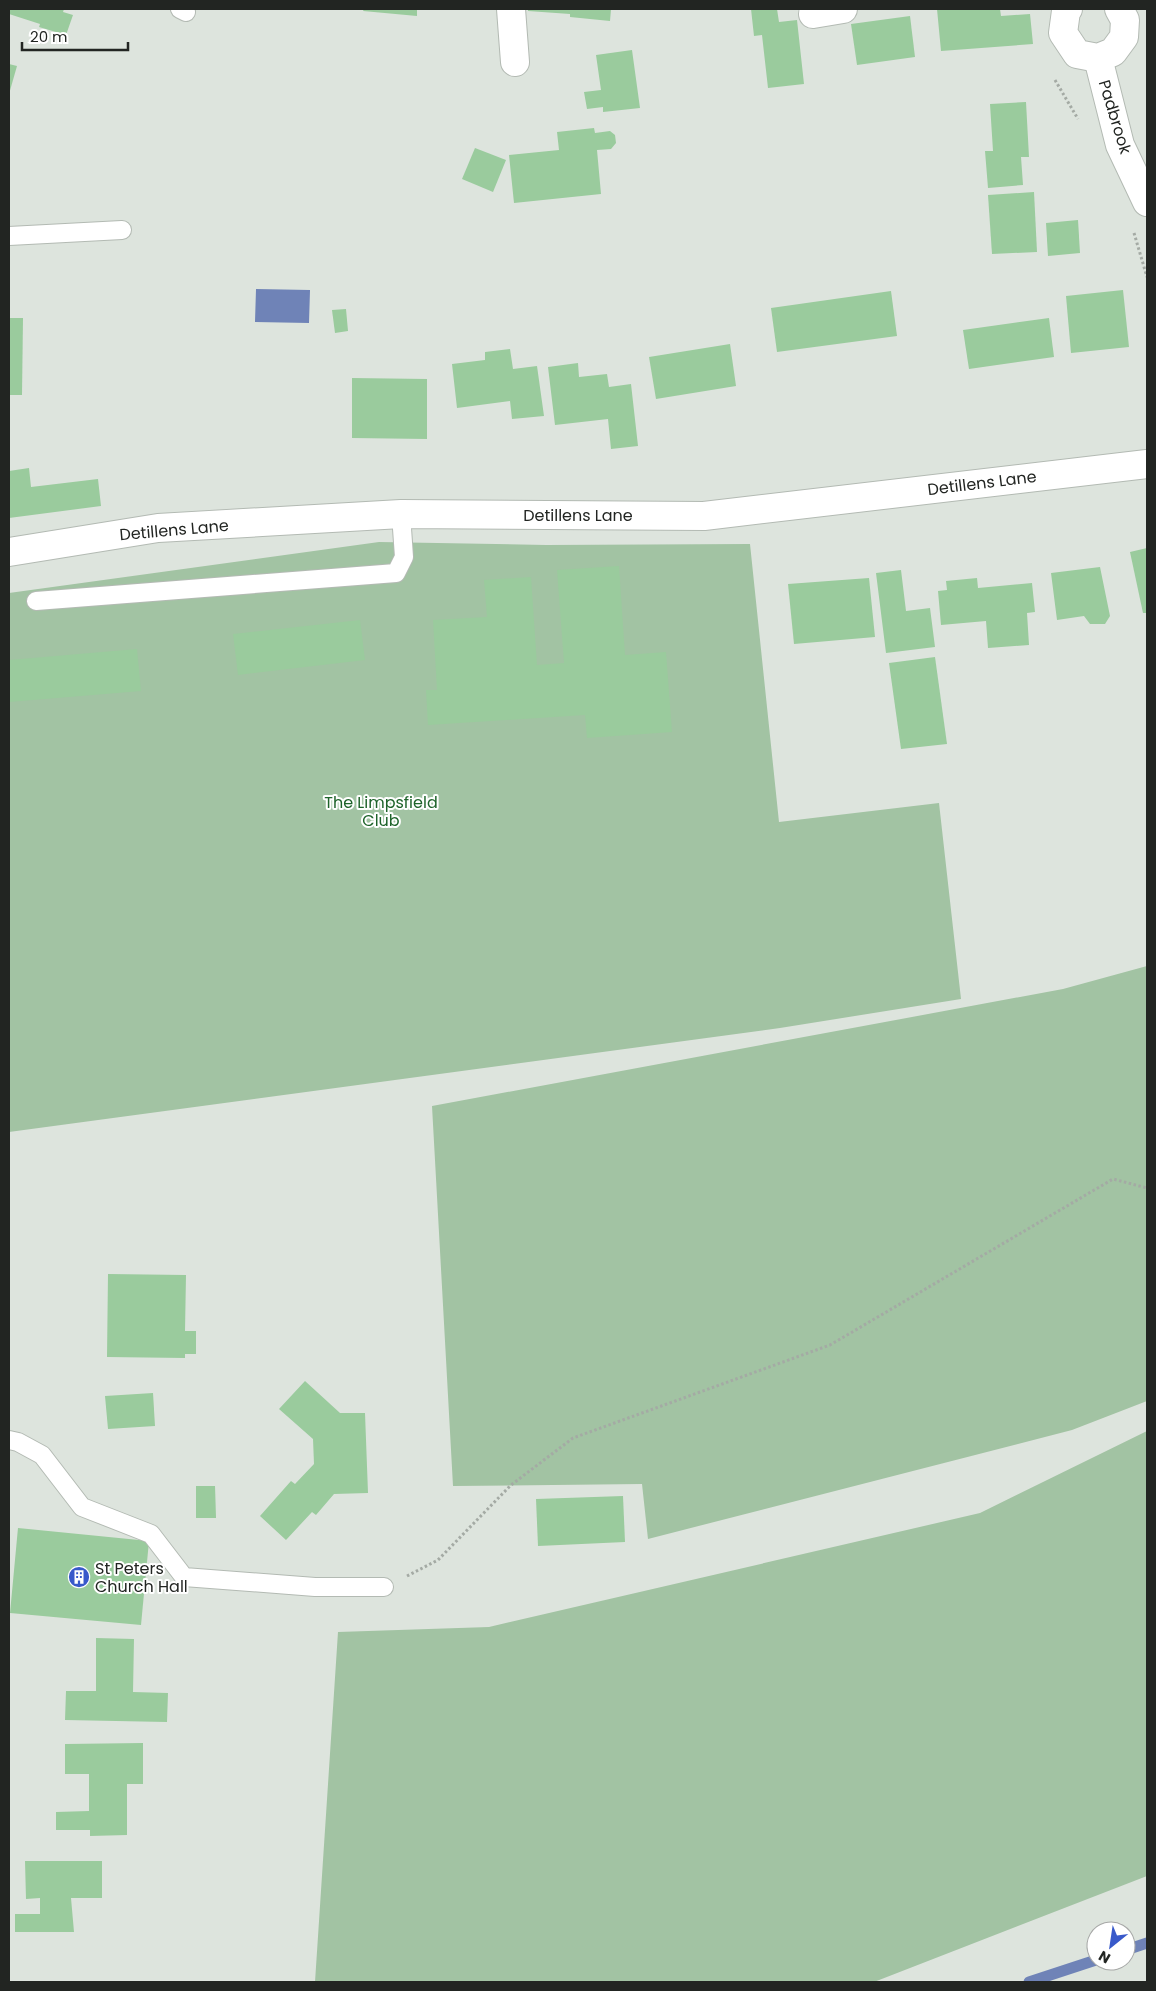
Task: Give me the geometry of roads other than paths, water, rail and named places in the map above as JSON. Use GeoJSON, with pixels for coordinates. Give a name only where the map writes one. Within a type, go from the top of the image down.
{"type":"FeatureCollection","features":[{"type":"Feature","properties":{"kind":"main road"},"geometry":{"type":"LineString","coordinates":[[511,9],[515,62]]}},
{"type":"Feature","properties":{"kind":"main road"},"geometry":{"type":"LineString","coordinates":[[813,14],[843,9]]}},
{"type":"Feature","properties":{"kind":"main road","name":"Padbrook"},"geometry":{"type":"LineString","coordinates":[[1068,9],[1062,33],[1077,54],[1098,58],[1113,52],[1124,37],[1125,20],[1119,9]]}},
{"type":"Feature","properties":{"kind":"main road","name":"Padbrook"},"geometry":{"type":"LineString","coordinates":[[1098,58],[1120,144],[1147,202]]}},
{"type":"Feature","properties":{"kind":"main road","name":"Detillens Lane"},"geometry":{"type":"LineString","coordinates":[[9,552],[158,528],[401,514],[704,516],[1147,464]]}},
{"type":"Feature","properties":{"kind":"lane"},"geometry":{"type":"LineString","coordinates":[[9,236],[122,230]]}},
{"type":"Feature","properties":{"kind":"lane"},"geometry":{"type":"LineString","coordinates":[[36,601],[396,573],[404,557],[401,514]]}},
{"type":"Feature","properties":{"kind":"lane"},"geometry":{"type":"LineString","coordinates":[[9,1440],[18,1442],[42,1455],[82,1507],[151,1534],[184,1577],[315,1587],[384,1587]]}},
{"type":"Feature","properties":{"kind":"water"},"geometry":{"type":"Polygon","coordinates":[[[256,289],[310,290],[309,323],[255,322],[256,289]]]}},
{"type":"Feature","properties":{"kind":"waterway"},"geometry":{"type":"LineString","coordinates":[[1136,1947],[1147,1943]]}},
{"type":"Feature","properties":{"kind":"waterway"},"geometry":{"type":"LineString","coordinates":[[1029,1982],[1086,1963]]}},
{"type":"Feature","properties":{"kind":"place","name":"St Peters Church Hall"},"geometry":{"type":"Point","coordinates":[79,1577]}},
{"type":"Feature","properties":{"kind":"park label","name":"The Limpsfield Club"},"geometry":{"type":"Point","coordinates":[381,811]}}]}
